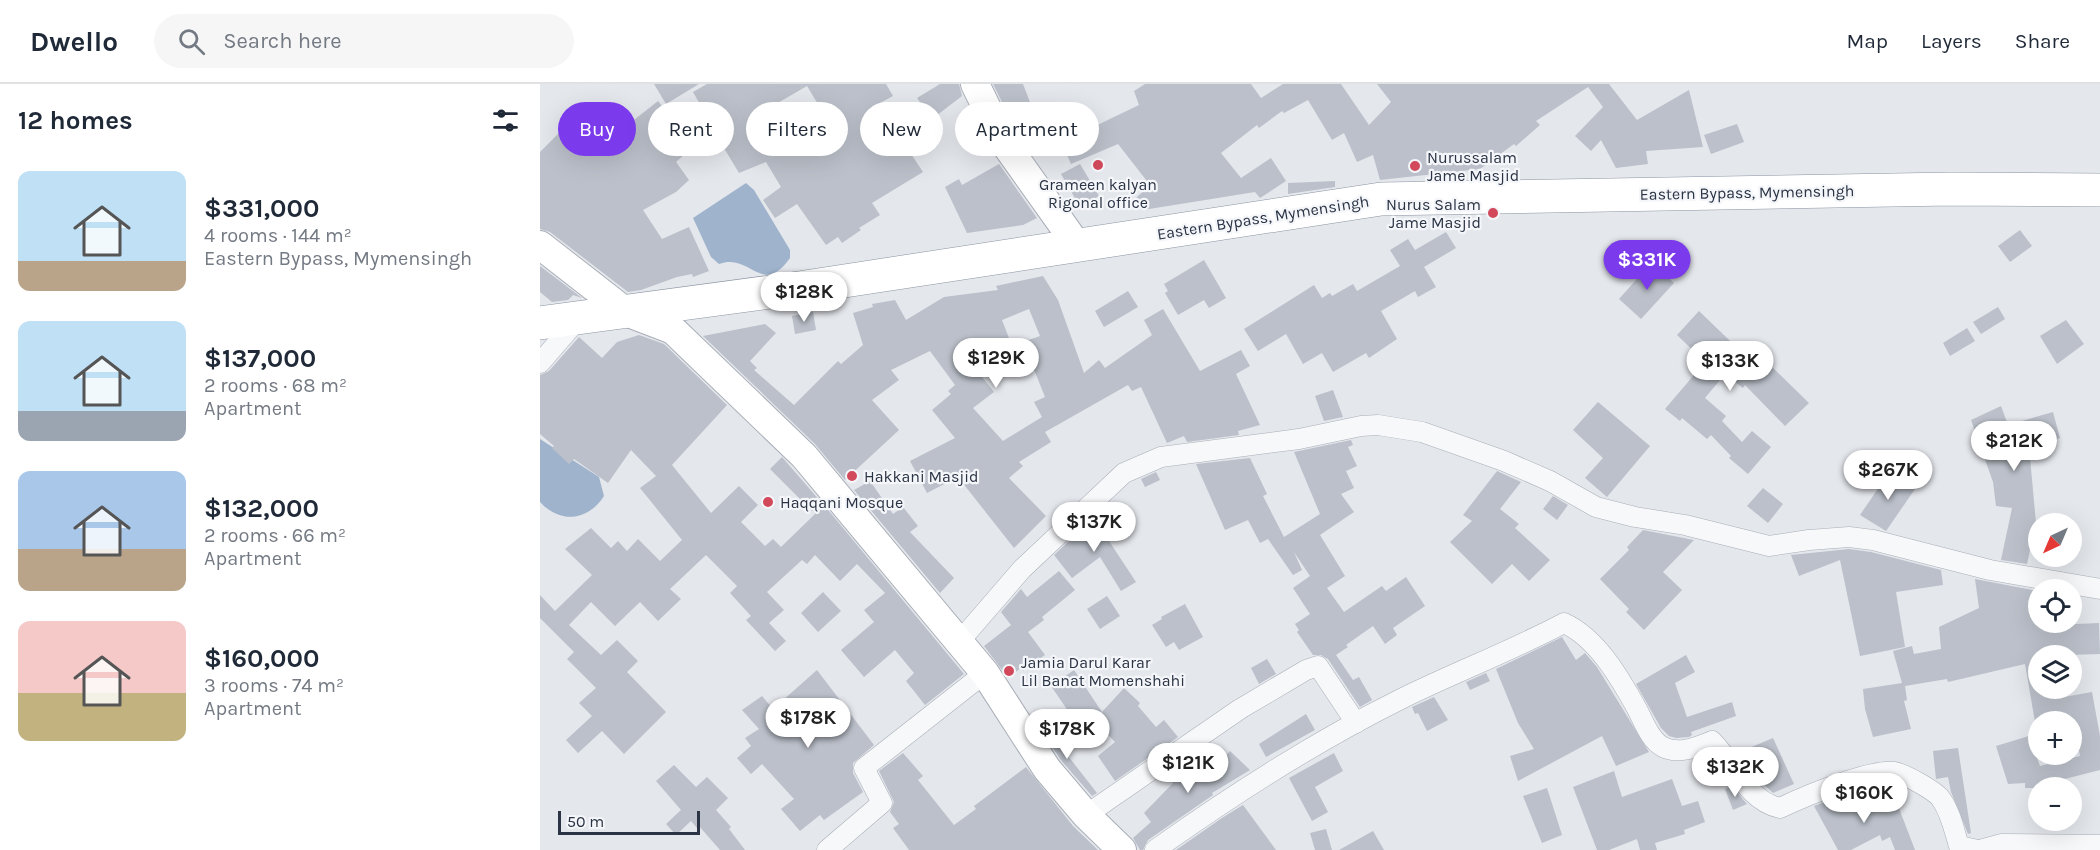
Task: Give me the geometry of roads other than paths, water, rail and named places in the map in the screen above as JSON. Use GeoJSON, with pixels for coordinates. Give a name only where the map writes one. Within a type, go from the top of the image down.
{"type":"FeatureCollection","features":[{"type":"Feature","properties":{"kind":"highway","name":"Eastern Bypass, Mymensingh"},"geometry":{"type":"LineString","coordinates":[[540,324],[1381,199],[1951,189],[2100,190]]}},
{"type":"Feature","properties":{"kind":"street"},"geometry":{"type":"LineString","coordinates":[[975,84],[1003,141],[1077,245]]}},
{"type":"Feature","properties":{"kind":"street"},"geometry":{"type":"LineString","coordinates":[[540,245],[626,312],[673,330],[804,456],[985,673],[1047,768],[1086,815],[1122,850]]}},
{"type":"Feature","properties":{"kind":"street"},"geometry":{"type":"LineString","coordinates":[[540,363],[578,319]]}},
{"type":"Feature","properties":{"kind":"street"},"geometry":{"type":"LineString","coordinates":[[959,642],[1022,569],[1124,473],[1161,457],[1299,439],[1360,426],[1378,425],[1422,432],[1541,477],[1596,507],[1635,517],[1685,525],[1769,546],[1849,537],[1873,540],[1990,570],[2100,590]]}},
{"type":"Feature","properties":{"kind":"street"},"geometry":{"type":"LineString","coordinates":[[1155,850],[1243,787],[1356,723],[1404,698],[1514,650],[1564,623],[1578,629],[1604,658],[1625,688],[1653,738],[1664,747],[1677,750],[1690,750],[1712,741],[1724,753],[1755,796],[1768,806],[1780,808],[1873,774],[1895,772],[1924,784],[1940,797],[1952,821],[1959,846],[1979,850],[2002,844],[2100,845]]}},
{"type":"Feature","properties":{"kind":"street"},"geometry":{"type":"LineString","coordinates":[[1086,815],[1240,709],[1306,670],[1318,666],[1356,723]]}},
{"type":"Feature","properties":{"kind":"street"},"geometry":{"type":"LineString","coordinates":[[827,850],[882,803],[864,768],[985,673]]}},
{"type":"Feature","properties":{"kind":"water"},"geometry":{"type":"Polygon","coordinates":[[[746,183],[754,190],[790,250],[790,258],[772,274],[756,272],[730,262],[719,264],[711,257],[693,218],[746,183]]]}},
{"type":"Feature","properties":{"kind":"water"},"geometry":{"type":"Polygon","coordinates":[[[540,439],[599,477],[604,496],[590,511],[574,517],[565,516],[556,514],[540,502],[540,439]]]}},
{"type":"Feature","properties":{"kind":"place","name":"Grameen kalyan Rigonal office"},"geometry":{"type":"Point","coordinates":[1098,165]}},
{"type":"Feature","properties":{"kind":"place","name":"Nurussalam Jame Masjid"},"geometry":{"type":"Point","coordinates":[1415,166]}},
{"type":"Feature","properties":{"kind":"place","name":"Nurus Salam Jame Masjid"},"geometry":{"type":"Point","coordinates":[1493,213]}},
{"type":"Feature","properties":{"kind":"place","name":"Hakkani Masjid"},"geometry":{"type":"Point","coordinates":[852,476]}},
{"type":"Feature","properties":{"kind":"place","name":"Haqqani Mosque"},"geometry":{"type":"Point","coordinates":[768,502]}},
{"type":"Feature","properties":{"kind":"place","name":"Jamia Darul Karar Lil Banat Momenshahi"},"geometry":{"type":"Point","coordinates":[1009,671]}}]}
